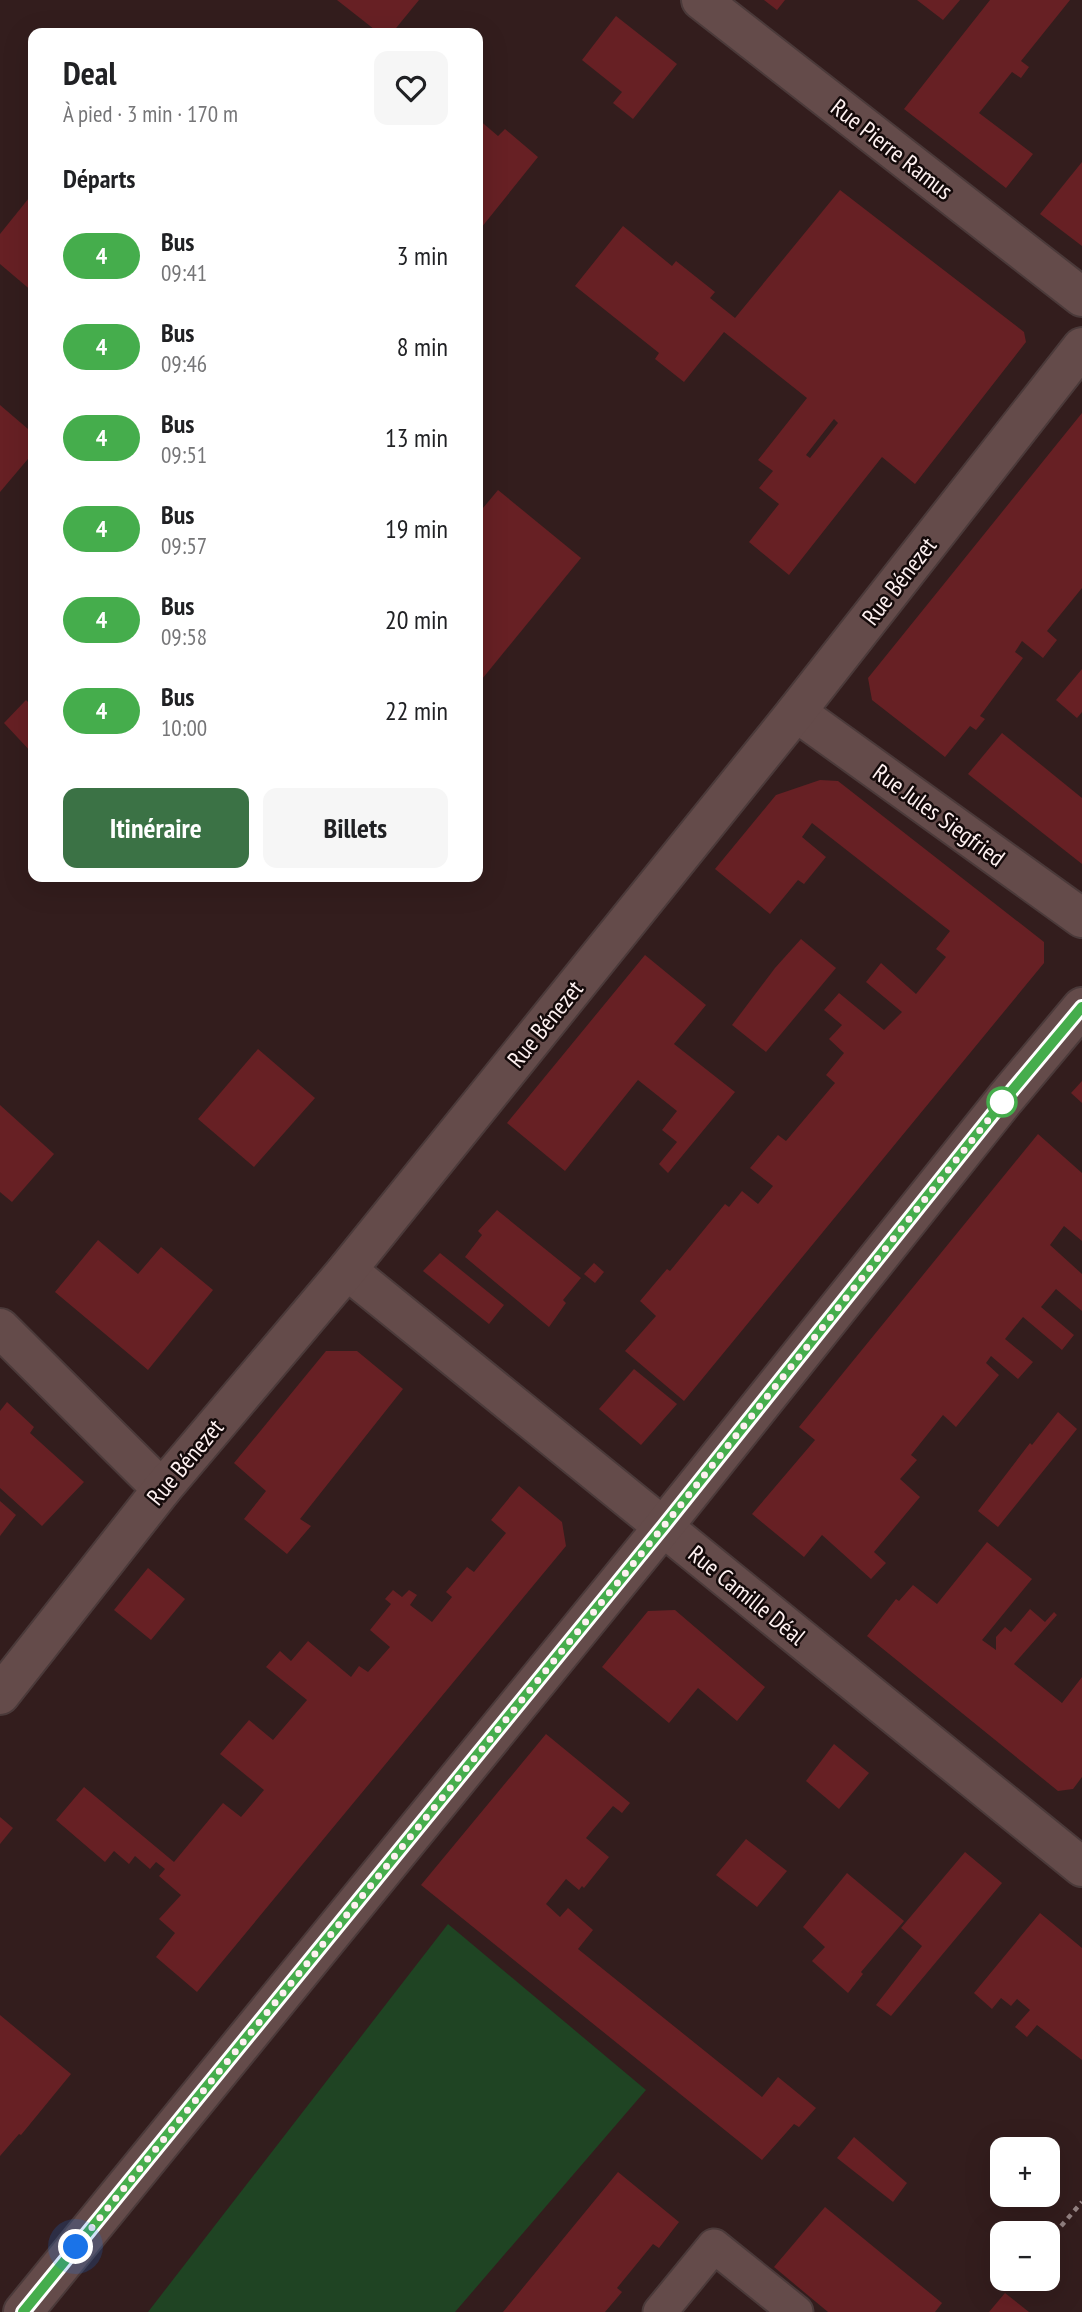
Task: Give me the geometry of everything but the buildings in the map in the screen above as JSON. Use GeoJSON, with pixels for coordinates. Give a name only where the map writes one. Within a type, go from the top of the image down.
{"type":"FeatureCollection","features":[{"type":"Feature","properties":{"kind":"street","name":"Rue Pierre Ramus"},"geometry":{"type":"LineString","coordinates":[[701,0],[1082,297]]}},
{"type":"Feature","properties":{"kind":"street","name":"Rue Bénezet"},"geometry":{"type":"LineString","coordinates":[[0,1695],[162,1489],[347,1270],[796,712],[1082,347]]}},
{"type":"Feature","properties":{"kind":"street","name":"Rue Jules Siegfried"},"geometry":{"type":"LineString","coordinates":[[796,712],[1082,918]]}},
{"type":"Feature","properties":{"kind":"street"},"geometry":{"type":"LineString","coordinates":[[23,2312],[663,1527],[1005,1099],[1082,1007]]}},
{"type":"Feature","properties":{"kind":"street","name":"Rue Camille Déal"},"geometry":{"type":"LineString","coordinates":[[347,1270],[663,1527],[1079,1858]]}},
{"type":"Feature","properties":{"kind":"street"},"geometry":{"type":"LineString","coordinates":[[0,1328],[162,1489]]}},
{"type":"Feature","properties":{"kind":"lane"},"geometry":{"type":"LineString","coordinates":[[660,2312],[714,2246],[796,2312]]}},
{"type":"Feature","properties":{"kind":"path"},"geometry":{"type":"LineString","coordinates":[[1060,2227],[1082,2202]]}},
{"type":"Feature","properties":{"kind":"green space"},"geometry":{"type":"Polygon","coordinates":[[[448,1924],[646,2090],[455,2312],[148,2312],[448,1924]]]}},
{"type":"Feature","properties":{"kind":"bus line","name":"4"},"geometry":{"type":"LineString","coordinates":[[23,2312],[663,1527],[1005,1099],[1082,1007]]}},
{"type":"Feature","properties":{"kind":"route"},"geometry":{"type":"LineString","coordinates":[[76,2247],[663,1527],[1005,1099],[1002,1102]]}}]}
